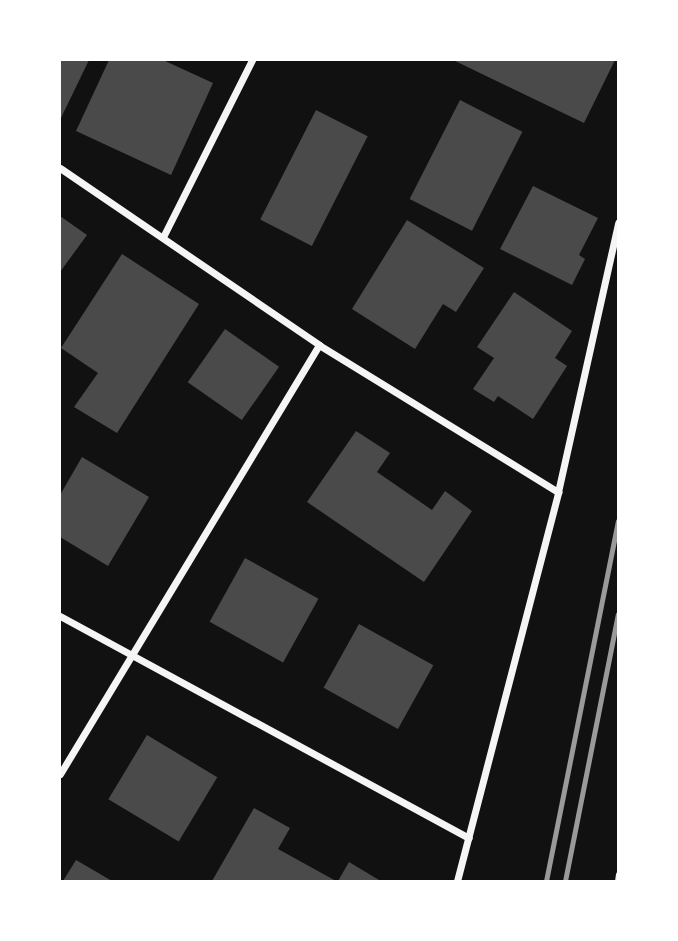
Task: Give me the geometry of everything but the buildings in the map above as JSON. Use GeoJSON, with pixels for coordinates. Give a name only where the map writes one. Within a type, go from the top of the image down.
{"type":"FeatureCollection","features":[{"type":"Feature","properties":{"kind":"street"},"geometry":{"type":"LineString","coordinates":[[164,235],[252,60]]}},
{"type":"Feature","properties":{"kind":"street"},"geometry":{"type":"LineString","coordinates":[[60,168],[164,235],[319,345],[558,492]]}},
{"type":"Feature","properties":{"kind":"street"},"geometry":{"type":"LineString","coordinates":[[457,881],[558,492],[618,223]]}},
{"type":"Feature","properties":{"kind":"street"},"geometry":{"type":"LineString","coordinates":[[60,774],[319,345]]}},
{"type":"Feature","properties":{"kind":"street"},"geometry":{"type":"LineString","coordinates":[[60,615],[131,657],[469,838]]}},
{"type":"Feature","properties":{"kind":"lane"},"geometry":{"type":"LineString","coordinates":[[617,881],[618,874]]}},
{"type":"Feature","properties":{"kind":"railway"},"geometry":{"type":"LineString","coordinates":[[546,881],[618,521]]}},
{"type":"Feature","properties":{"kind":"railway"},"geometry":{"type":"LineString","coordinates":[[565,881],[618,614]]}}]}
